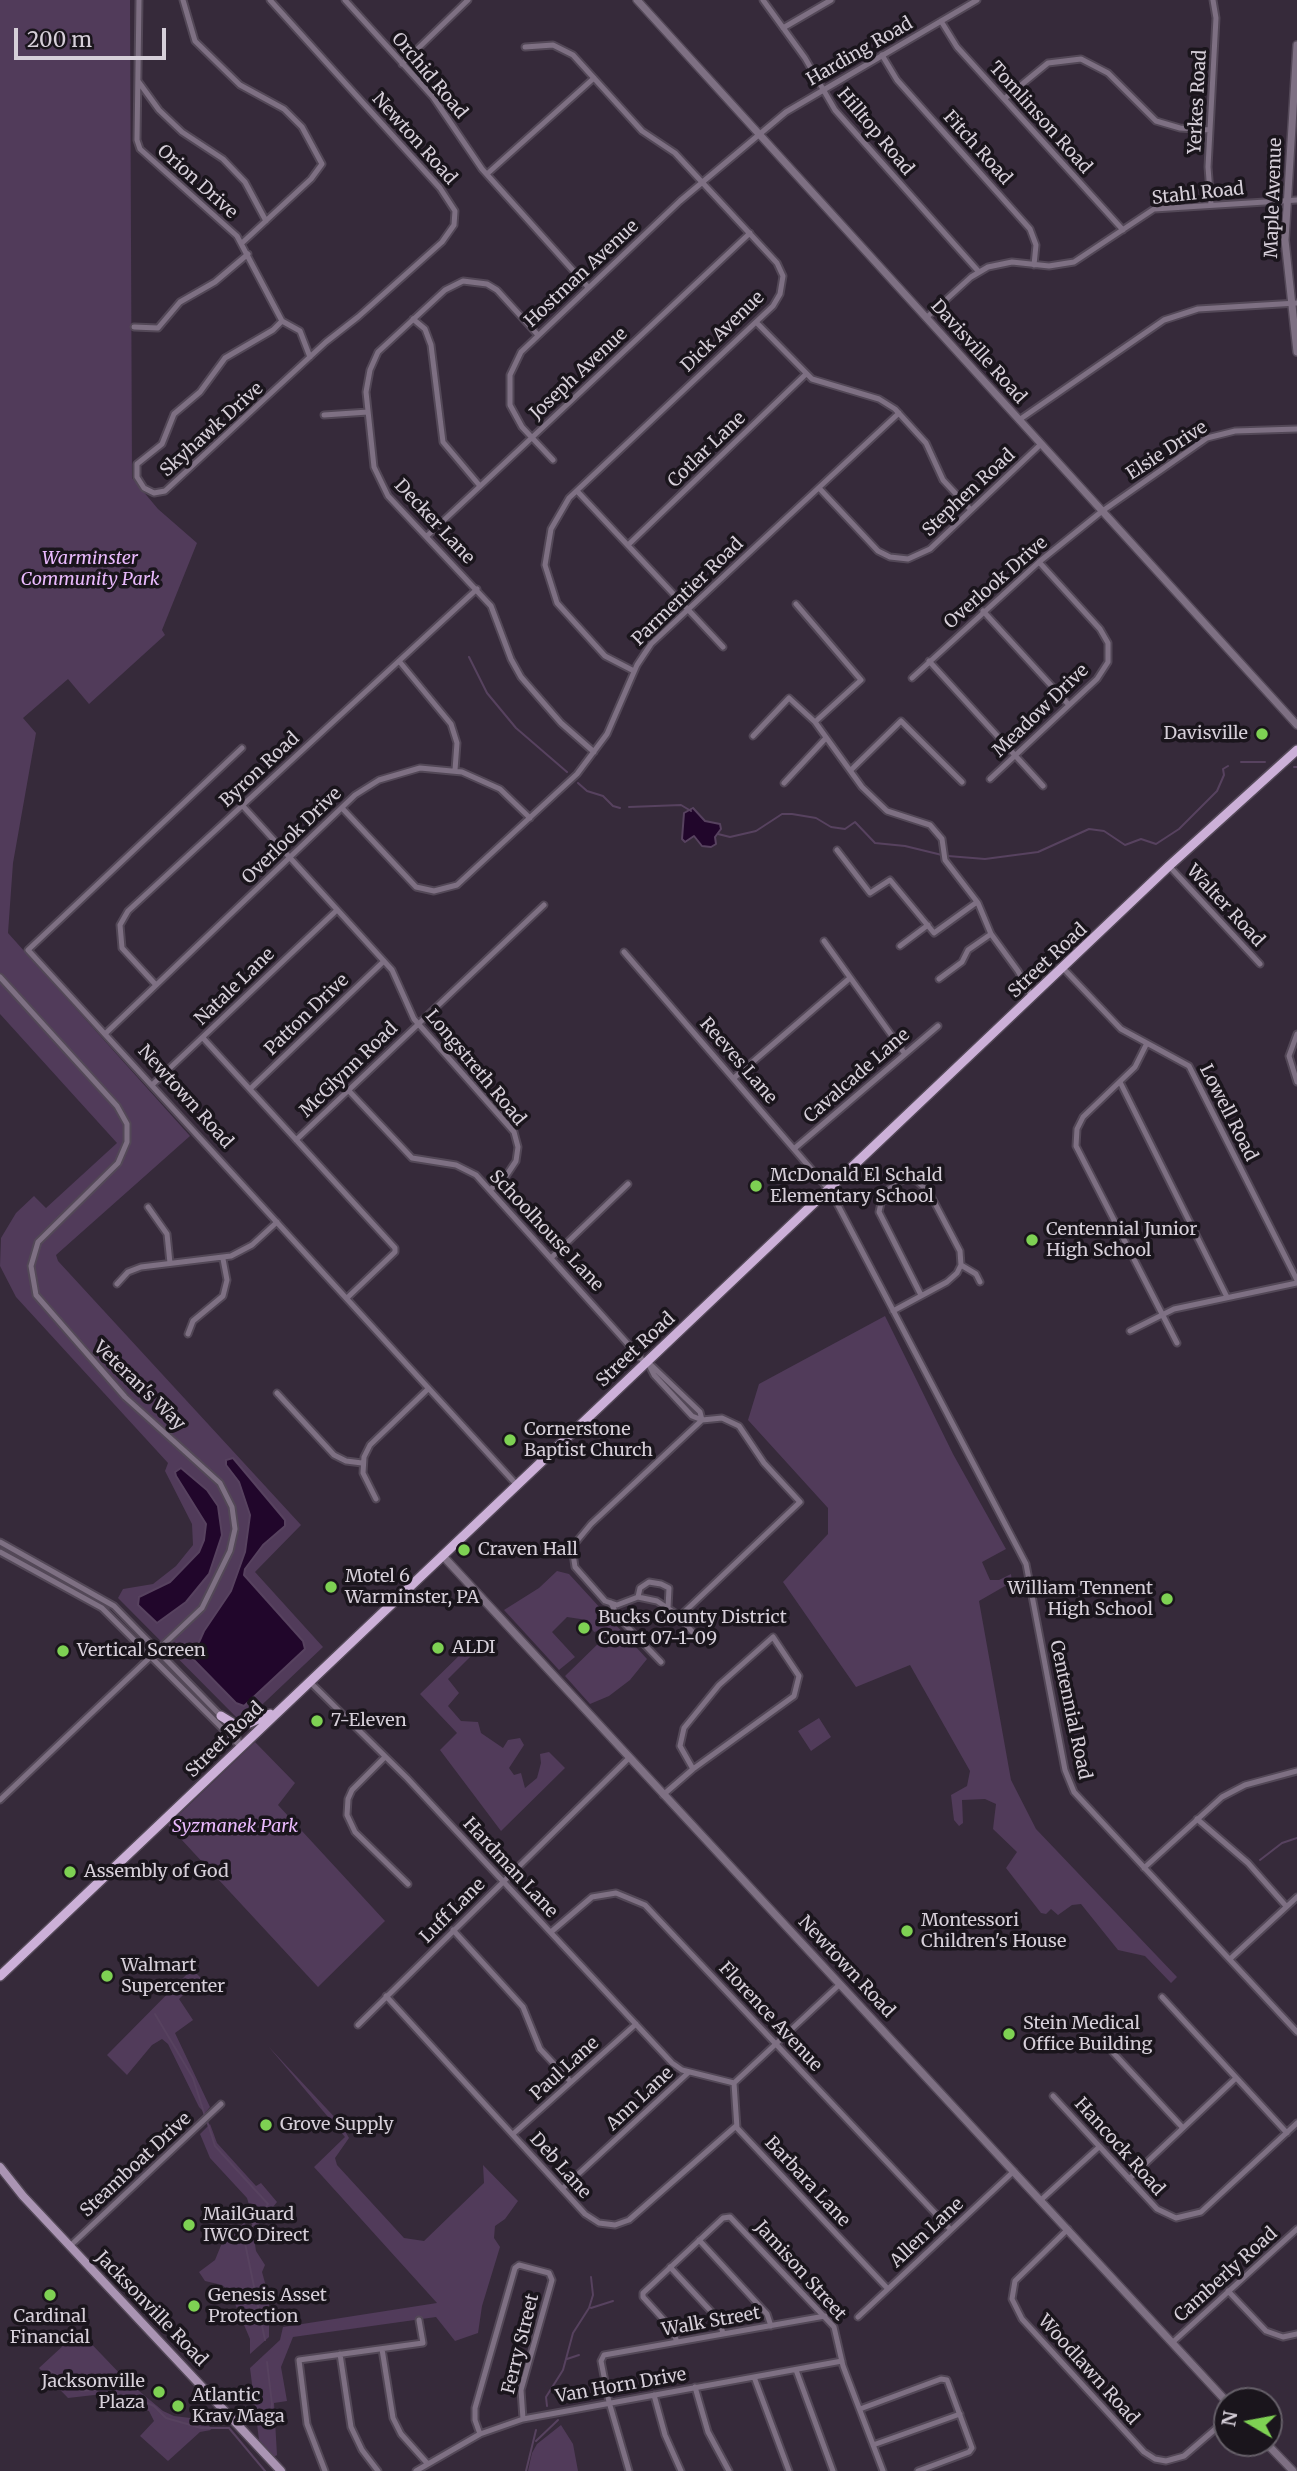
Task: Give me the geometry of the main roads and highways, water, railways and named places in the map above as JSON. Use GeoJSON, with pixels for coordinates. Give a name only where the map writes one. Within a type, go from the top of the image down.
{"type":"FeatureCollection","features":[{"type":"Feature","properties":{"kind":"main road","name":"Street Road"},"geometry":{"type":"LineString","coordinates":[[0,1976],[1169,866],[1297,750]]}},
{"type":"Feature","properties":{"kind":"main road"},"geometry":{"type":"LineString","coordinates":[[221,1716],[234,1724],[245,1725],[284,1706]]}},
{"type":"Feature","properties":{"kind":"main road","name":"Jacksonville Road"},"geometry":{"type":"LineString","coordinates":[[0,2167],[70,2246],[281,2471]]}},
{"type":"Feature","properties":{"kind":"waterway"},"geometry":{"type":"LineString","coordinates":[[469,657],[487,693],[516,728],[567,772]]}},
{"type":"Feature","properties":{"kind":"waterway"},"geometry":{"type":"LineString","coordinates":[[1241,762],[1265,762]]}},
{"type":"Feature","properties":{"kind":"waterway"},"geometry":{"type":"LineString","coordinates":[[948,856],[985,859],[1038,852],[1089,829],[1104,831],[1125,845],[1141,839],[1156,844],[1179,829],[1217,791],[1224,775],[1223,769],[1228,766]]}},
{"type":"Feature","properties":{"kind":"waterway"},"geometry":{"type":"LineString","coordinates":[[578,783],[587,791],[603,796],[613,806],[620,808]]}},
{"type":"Feature","properties":{"kind":"waterway"},"geometry":{"type":"LineString","coordinates":[[629,807],[681,805],[691,811]]}},
{"type":"Feature","properties":{"kind":"waterway"},"geometry":{"type":"LineString","coordinates":[[718,834],[730,837],[756,831],[782,814],[792,814],[816,818],[831,827],[845,829],[855,822],[875,843],[905,846],[942,855]]}},
{"type":"Feature","properties":{"kind":"waterway"},"geometry":{"type":"LineString","coordinates":[[1260,1860],[1282,1843],[1297,1838]]}},
{"type":"Feature","properties":{"kind":"waterway"},"geometry":{"type":"LineString","coordinates":[[155,2014],[193,2078],[205,2116]]}},
{"type":"Feature","properties":{"kind":"waterway"},"geometry":{"type":"LineString","coordinates":[[207,2121],[215,2146],[268,2204],[249,2231],[245,2243],[265,2340]]}},
{"type":"Feature","properties":{"kind":"waterway"},"geometry":{"type":"LineString","coordinates":[[547,2406],[546,2397],[563,2370],[573,2333],[589,2308],[593,2295],[591,2277]]}},
{"type":"Feature","properties":{"kind":"waterway"},"geometry":{"type":"LineString","coordinates":[[591,2308],[613,2301]]}},
{"type":"Feature","properties":{"kind":"waterway"},"geometry":{"type":"LineString","coordinates":[[567,2359],[579,2355]]}},
{"type":"Feature","properties":{"kind":"waterway"},"geometry":{"type":"LineString","coordinates":[[267,2362],[272,2404],[269,2428]]}},
{"type":"Feature","properties":{"kind":"waterway"},"geometry":{"type":"LineString","coordinates":[[49,2370],[81,2391],[109,2389],[123,2397],[141,2400],[154,2406],[166,2418],[201,2428],[229,2428],[265,2471]]}},
{"type":"Feature","properties":{"kind":"waterway"},"geometry":{"type":"LineString","coordinates":[[536,2441],[558,2420]]}},
{"type":"Feature","properties":{"kind":"waterway"},"geometry":{"type":"LineString","coordinates":[[526,2471],[536,2430]]}},
{"type":"Feature","properties":{"kind":"place","name":"Davisville"},"geometry":{"type":"Point","coordinates":[1262,734]}},
{"type":"Feature","properties":{"kind":"place","name":"McDonald El Schald Elementary School"},"geometry":{"type":"Point","coordinates":[756,1186]}},
{"type":"Feature","properties":{"kind":"place","name":"Centennial Junior High School"},"geometry":{"type":"Point","coordinates":[1032,1240]}},
{"type":"Feature","properties":{"kind":"place","name":"Cornerstone Baptist Church"},"geometry":{"type":"Point","coordinates":[510,1440]}},
{"type":"Feature","properties":{"kind":"place","name":"Craven Hall"},"geometry":{"type":"Point","coordinates":[464,1550]}},
{"type":"Feature","properties":{"kind":"place","name":"Motel 6 Warminster, PA"},"geometry":{"type":"Point","coordinates":[331,1587]}},
{"type":"Feature","properties":{"kind":"place","name":"William Tennent High School"},"geometry":{"type":"Point","coordinates":[1167,1599]}},
{"type":"Feature","properties":{"kind":"place","name":"Bucks County District Court 07-1-09"},"geometry":{"type":"Point","coordinates":[584,1628]}},
{"type":"Feature","properties":{"kind":"place","name":"ALDI"},"geometry":{"type":"Point","coordinates":[438,1648]}},
{"type":"Feature","properties":{"kind":"place","name":"Vertical Screen"},"geometry":{"type":"Point","coordinates":[63,1651]}},
{"type":"Feature","properties":{"kind":"place","name":"7-Eleven"},"geometry":{"type":"Point","coordinates":[317,1721]}},
{"type":"Feature","properties":{"kind":"place","name":"Assembly of God"},"geometry":{"type":"Point","coordinates":[70,1872]}},
{"type":"Feature","properties":{"kind":"place","name":"Montessori Children's House"},"geometry":{"type":"Point","coordinates":[907,1931]}},
{"type":"Feature","properties":{"kind":"place","name":"Walmart Supercenter"},"geometry":{"type":"Point","coordinates":[107,1976]}},
{"type":"Feature","properties":{"kind":"place","name":"Stein Medical Office Building"},"geometry":{"type":"Point","coordinates":[1009,2034]}},
{"type":"Feature","properties":{"kind":"place","name":"Grove Supply"},"geometry":{"type":"Point","coordinates":[266,2125]}},
{"type":"Feature","properties":{"kind":"place","name":"MailGuard IWCO Direct"},"geometry":{"type":"Point","coordinates":[189,2225]}},
{"type":"Feature","properties":{"kind":"place","name":"Cardinal Financial"},"geometry":{"type":"Point","coordinates":[50,2295]}},
{"type":"Feature","properties":{"kind":"place","name":"Genesis Asset Protection"},"geometry":{"type":"Point","coordinates":[194,2306]}},
{"type":"Feature","properties":{"kind":"place","name":"Jacksonville Plaza"},"geometry":{"type":"Point","coordinates":[159,2392]}},
{"type":"Feature","properties":{"kind":"place","name":"Atlantic Krav Maga"},"geometry":{"type":"Point","coordinates":[178,2406]}},
{"type":"Feature","properties":{"kind":"park label","name":"Warminster Community Park"},"geometry":{"type":"Point","coordinates":[90,569]}},
{"type":"Feature","properties":{"kind":"park label","name":"Syzmanek Park"},"geometry":{"type":"Point","coordinates":[235,1827]}}]}
